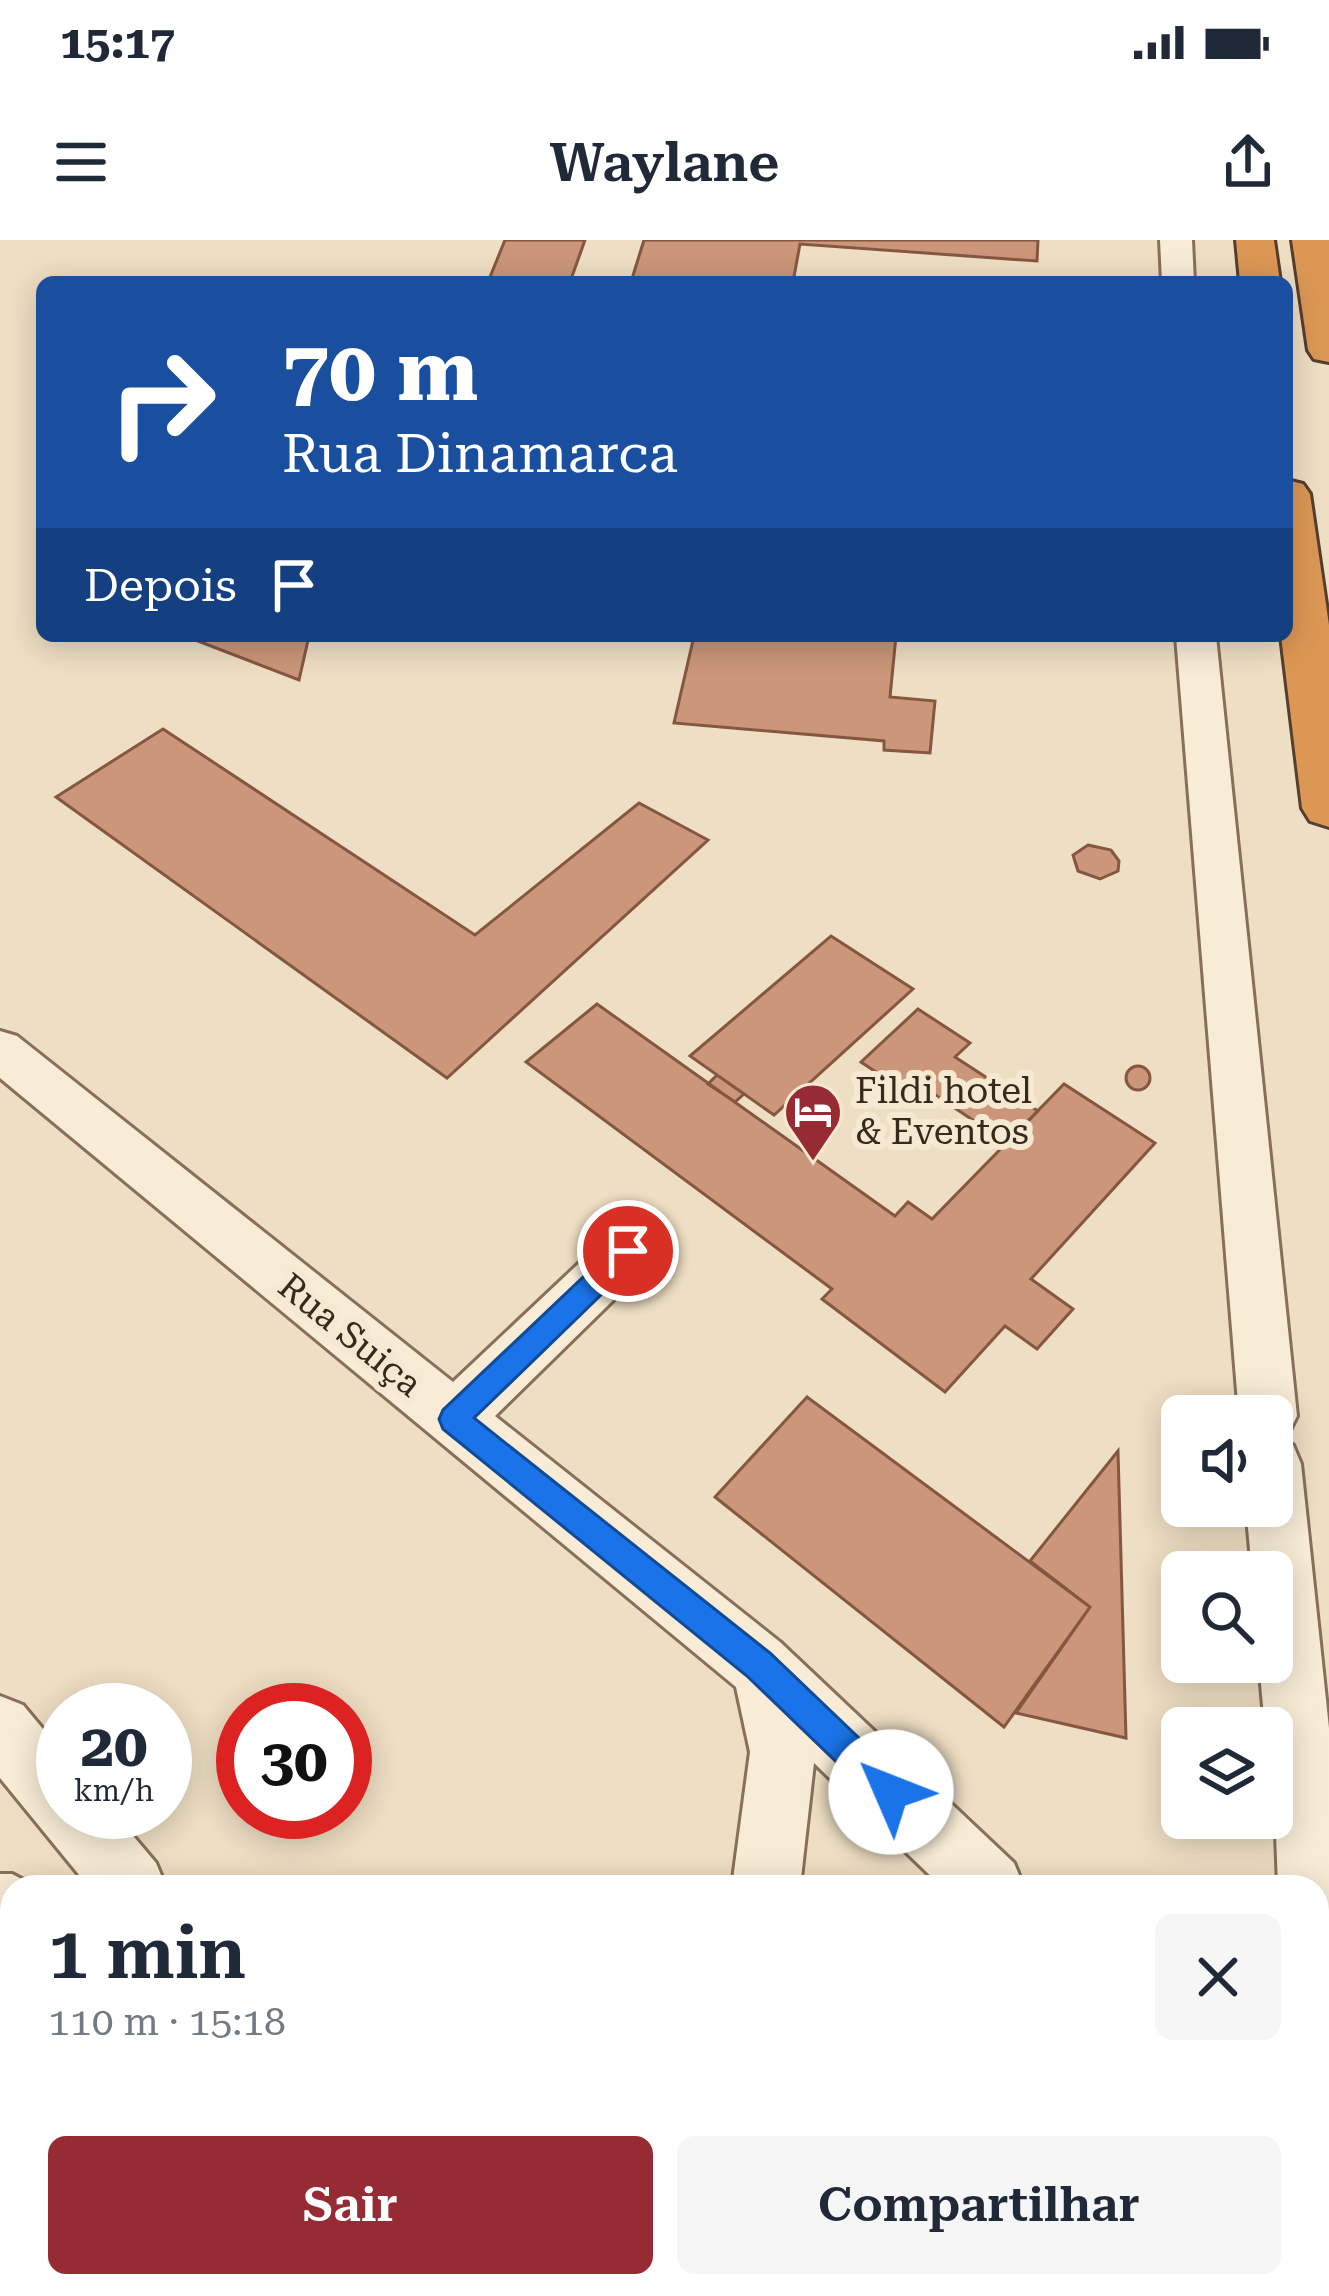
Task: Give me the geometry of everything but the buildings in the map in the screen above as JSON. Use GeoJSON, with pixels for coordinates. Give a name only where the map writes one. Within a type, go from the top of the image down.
{"type":"FeatureCollection","features":[{"type":"Feature","properties":{"kind":"highway"},"geometry":{"type":"LineString","coordinates":[[1255,240],[1259,276]]}},
{"type":"Feature","properties":{"kind":"highway"},"geometry":{"type":"LineString","coordinates":[[1311,240],[1329,350]]}},
{"type":"Feature","properties":{"kind":"highway"},"geometry":{"type":"LineString","coordinates":[[1293,539],[1329,808]]}},
{"type":"Feature","properties":{"kind":"street"},"geometry":{"type":"LineString","coordinates":[[1176,240],[1178,276]]}},
{"type":"Feature","properties":{"kind":"street"},"geometry":{"type":"LineString","coordinates":[[1197,642],[1266,1395]]}},
{"type":"Feature","properties":{"kind":"street","name":"Rua Suiça"},"geometry":{"type":"LineString","coordinates":[[0,1050],[758,1664],[978,1875]]}},
{"type":"Feature","properties":{"kind":"street"},"geometry":{"type":"LineString","coordinates":[[453,1419],[628,1251]]}},
{"type":"Feature","properties":{"kind":"street"},"geometry":{"type":"LineString","coordinates":[[1278,1527],[1311,1875]]}},
{"type":"Feature","properties":{"kind":"street"},"geometry":{"type":"LineString","coordinates":[[758,1664],[784,1732],[782,1798],[768,1875]]}},
{"type":"Feature","properties":{"kind":"street"},"geometry":{"type":"LineString","coordinates":[[0,1728],[36,1771]]}},
{"type":"Feature","properties":{"kind":"street"},"geometry":{"type":"LineString","coordinates":[[92,1839],[122,1875]]}},
{"type":"Feature","properties":{"kind":"place","name":"Fildi hotel & Eventos"},"geometry":{"type":"Point","coordinates":[813,1163]}},
{"type":"Feature","properties":{"kind":"route"},"geometry":{"type":"LineString","coordinates":[[628,1251],[453,1419],[758,1664],[891,1792]]}}]}
